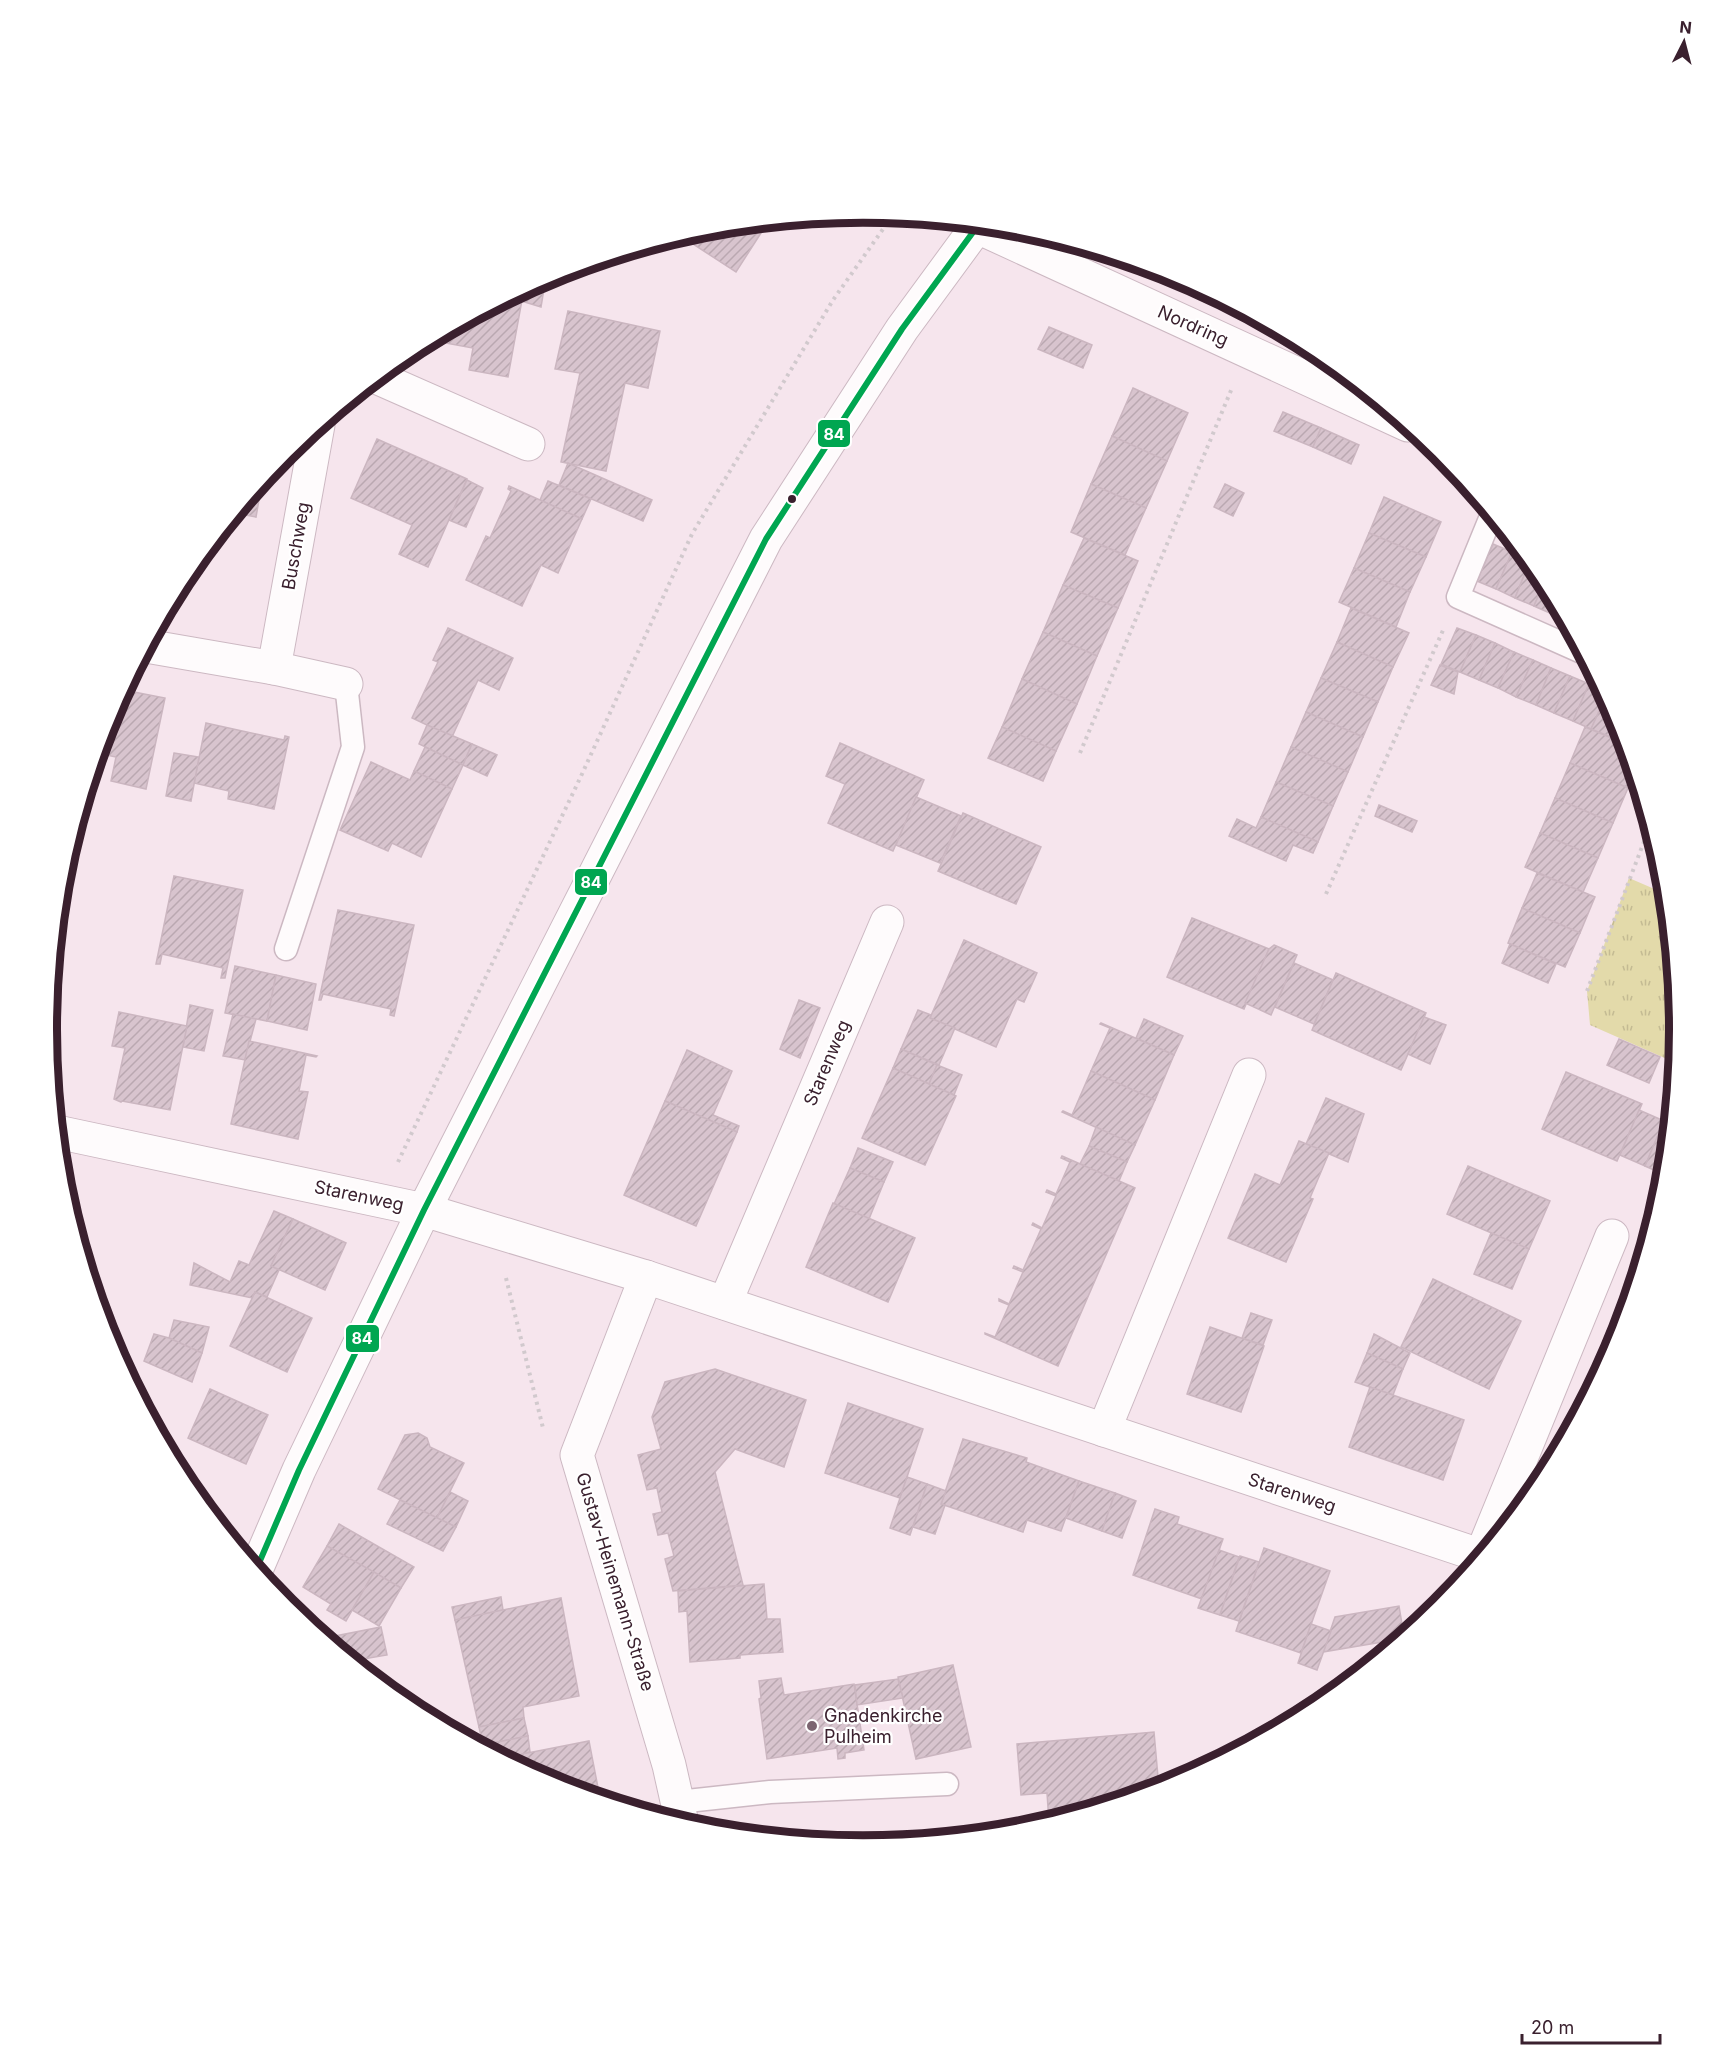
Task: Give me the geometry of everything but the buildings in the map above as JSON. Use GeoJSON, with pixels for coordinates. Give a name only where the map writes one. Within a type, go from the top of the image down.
{"type":"FeatureCollection","features":[{"type":"Feature","properties":{"kind":"street"},"geometry":{"type":"LineString","coordinates":[[259,1562],[299,1470],[424,1210],[766,539],[902,328],[971,230]]}},
{"type":"Feature","properties":{"kind":"street","name":"Nordring"},"geometry":{"type":"LineString","coordinates":[[995,234],[1382,413]]}},
{"type":"Feature","properties":{"kind":"street"},"geometry":{"type":"LineString","coordinates":[[385,381],[528,444]]}},
{"type":"Feature","properties":{"kind":"street","name":"Buschweg"},"geometry":{"type":"LineString","coordinates":[[274,668],[316,438]]}},
{"type":"Feature","properties":{"kind":"street"},"geometry":{"type":"LineString","coordinates":[[154,647],[274,668],[346,684]]}},
{"type":"Feature","properties":{"kind":"street","name":"Starenweg"},"geometry":{"type":"LineString","coordinates":[[725,1303],[886,922]]}},
{"type":"Feature","properties":{"kind":"street"},"geometry":{"type":"LineString","coordinates":[[1104,1430],[1249,1075]]}},
{"type":"Feature","properties":{"kind":"street","name":"Starenweg"},"geometry":{"type":"LineString","coordinates":[[64,1133],[424,1210],[495,1231],[725,1303],[1474,1553]]}},
{"type":"Feature","properties":{"kind":"street","name":"Starenweg"},"geometry":{"type":"LineString","coordinates":[[1491,1533],[1612,1236]]}},
{"type":"Feature","properties":{"kind":"street","name":"Gustav-Heinemann-Straße"},"geometry":{"type":"LineString","coordinates":[[646,1277],[577,1455],[669,1765],[680,1813]]}},
{"type":"Feature","properties":{"kind":"lane"},"geometry":{"type":"LineString","coordinates":[[1489,522],[1458,597],[1573,648]]}},
{"type":"Feature","properties":{"kind":"lane"},"geometry":{"type":"LineString","coordinates":[[286,949],[353,747],[346,684]]}},
{"type":"Feature","properties":{"kind":"lane"},"geometry":{"type":"LineString","coordinates":[[680,1813],[770,1792],[946,1784]]}},
{"type":"Feature","properties":{"kind":"path"},"geometry":{"type":"LineString","coordinates":[[395,1167],[582,774],[692,534],[833,300],[887,224]]}},
{"type":"Feature","properties":{"kind":"path"},"geometry":{"type":"LineString","coordinates":[[1080,753],[1248,351]]}},
{"type":"Feature","properties":{"kind":"path"},"geometry":{"type":"LineString","coordinates":[[1326,894],[1458,597]]}},
{"type":"Feature","properties":{"kind":"path"},"geometry":{"type":"LineString","coordinates":[[1587,991],[1646,837]]}},
{"type":"Feature","properties":{"kind":"path"},"geometry":{"type":"LineString","coordinates":[[495,1231],[549,1451],[577,1455]]}},
{"type":"Feature","properties":{"kind":"green space"},"geometry":{"type":"Polygon","coordinates":[[[1629,878],[1657,890],[1667,976],[1668,1059],[1590,1025],[1587,991],[1629,878]]]}},
{"type":"Feature","properties":{"kind":"transit line","name":"84"},"geometry":{"type":"LineString","coordinates":[[259,1562],[299,1470],[424,1210],[766,539],[902,329],[974,231]]}},
{"type":"Feature","properties":{"kind":"place","name":"Gnadenkirche Pulheim"},"geometry":{"type":"Point","coordinates":[812,1726]}}]}
